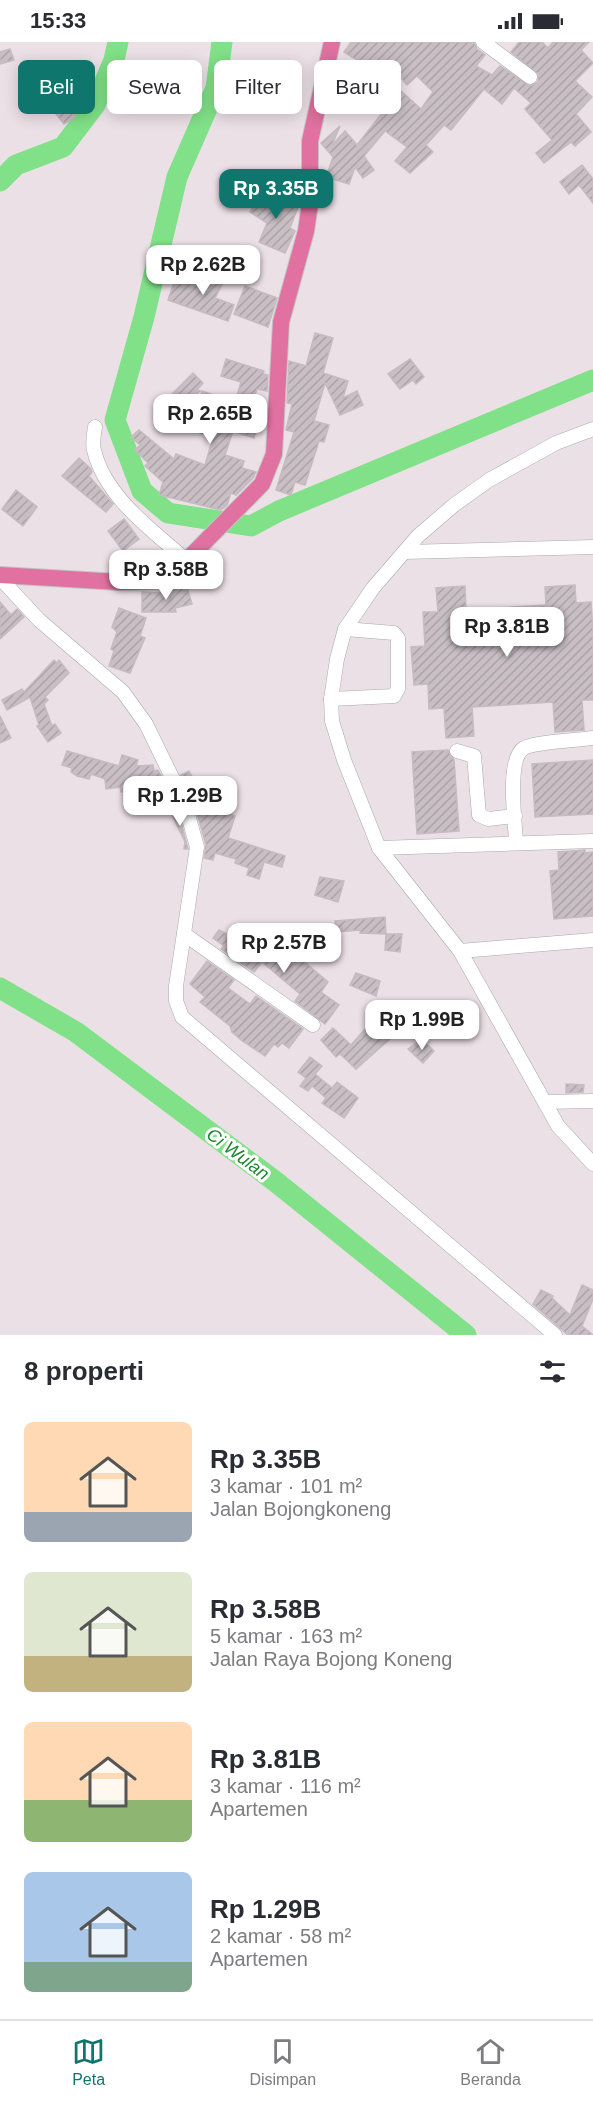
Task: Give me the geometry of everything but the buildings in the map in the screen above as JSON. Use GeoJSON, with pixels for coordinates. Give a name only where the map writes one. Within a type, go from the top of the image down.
{"type":"FeatureCollection","features":[{"type":"Feature","properties":{"kind":"main road"},"geometry":{"type":"LineString","coordinates":[[0,577],[138,582],[167,576],[262,484],[274,454],[280,322],[306,231],[310,204],[310,141],[332,42]]}},
{"type":"Feature","properties":{"kind":"street"},"geometry":{"type":"LineString","coordinates":[[483,42],[530,77]]}},
{"type":"Feature","properties":{"kind":"street"},"geometry":{"type":"LineString","coordinates":[[95,427],[93,448],[109,482],[151,529],[191,554]]}},
{"type":"Feature","properties":{"kind":"street"},"geometry":{"type":"LineString","coordinates":[[593,429],[556,443],[489,480],[454,505],[418,536],[373,588],[345,629],[337,659],[331,699],[332,721],[344,760],[379,848],[460,951],[558,1126],[593,1164]]}},
{"type":"Feature","properties":{"kind":"street"},"geometry":{"type":"LineString","coordinates":[[405,552],[593,547]]}},
{"type":"Feature","properties":{"kind":"street"},"geometry":{"type":"LineString","coordinates":[[0,577],[39,620],[123,693],[146,724],[161,751],[189,814],[197,847],[176,986],[176,1001],[182,1017],[514,1303],[555,1335]]}},
{"type":"Feature","properties":{"kind":"street"},"geometry":{"type":"LineString","coordinates":[[331,699],[385,698],[394,696],[398,689],[398,638],[394,633],[345,629]]}},
{"type":"Feature","properties":{"kind":"street"},"geometry":{"type":"LineString","coordinates":[[516,841],[513,771],[517,754],[525,747],[593,738]]}},
{"type":"Feature","properties":{"kind":"street"},"geometry":{"type":"LineString","coordinates":[[457,752],[474,756],[479,815],[488,819],[515,816]]}},
{"type":"Feature","properties":{"kind":"street"},"geometry":{"type":"LineString","coordinates":[[379,848],[516,841],[593,840]]}},
{"type":"Feature","properties":{"kind":"street"},"geometry":{"type":"LineString","coordinates":[[184,934],[313,1025]]}},
{"type":"Feature","properties":{"kind":"street"},"geometry":{"type":"LineString","coordinates":[[460,951],[593,940]]}},
{"type":"Feature","properties":{"kind":"street"},"geometry":{"type":"LineString","coordinates":[[544,1102],[593,1101]]}},
{"type":"Feature","properties":{"kind":"waterway"},"geometry":{"type":"LineString","coordinates":[[0,181],[16,165],[63,147],[95,105],[114,60],[118,42]]}},
{"type":"Feature","properties":{"kind":"waterway"},"geometry":{"type":"LineString","coordinates":[[222,42],[216,88],[177,177],[144,317],[115,420],[142,491],[168,513],[251,526],[279,511],[593,380]]}},
{"type":"Feature","properties":{"kind":"waterway","name":"Ci Wulan"},"geometry":{"type":"LineString","coordinates":[[0,988],[76,1032],[276,1182],[466,1335]]}}]}
